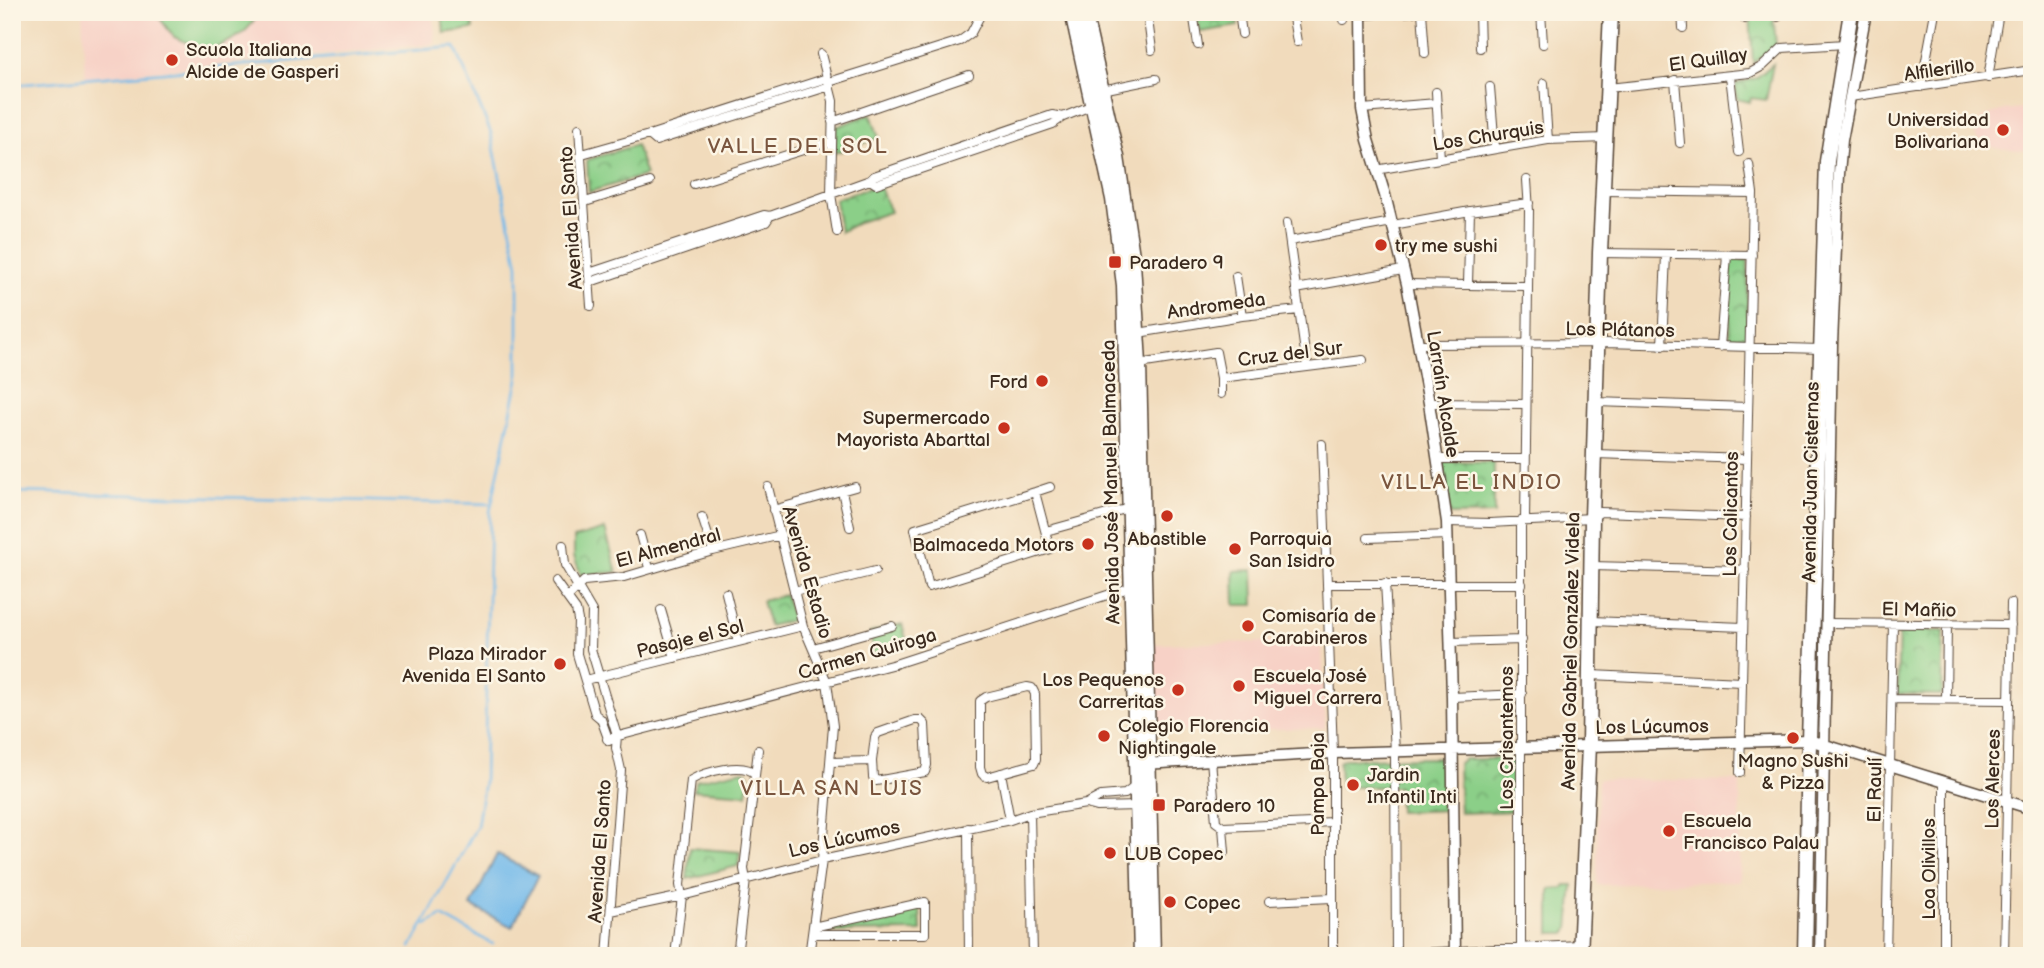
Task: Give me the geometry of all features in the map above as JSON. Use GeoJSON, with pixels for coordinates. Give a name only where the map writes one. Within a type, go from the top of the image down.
{"type":"FeatureCollection","features":[{"type":"Feature","properties":{"kind":"main road","name":"Avenida José Manuel Balmaceda"},"geometry":{"type":"LineString","coordinates":[[1072,12],[1113,199],[1124,285],[1132,587],[1143,765],[1137,785],[1143,806],[1153,956]]}},
{"type":"Feature","properties":{"kind":"main road","name":"Avenida José Manuel Balmaceda"},"geometry":{"type":"LineString","coordinates":[[1084,12],[1129,229],[1138,333],[1143,765],[1141,956]]}},
{"type":"Feature","properties":{"kind":"main road","name":"Avenida Gabriel González Videla"},"geometry":{"type":"LineString","coordinates":[[1580,950],[1591,676],[1591,518],[1611,12]]}},
{"type":"Feature","properties":{"kind":"main road","name":"Avenida Juan Cisternas"},"geometry":{"type":"LineString","coordinates":[[1805,956],[1827,161],[1851,12]]}},
{"type":"Feature","properties":{"kind":"street"},"geometry":{"type":"LineString","coordinates":[[582,154],[649,135],[656,141],[735,112],[960,41],[971,33],[982,12]]}},
{"type":"Feature","properties":{"kind":"street"},"geometry":{"type":"LineString","coordinates":[[1147,12],[1152,50]]}},
{"type":"Feature","properties":{"kind":"street"},"geometry":{"type":"LineString","coordinates":[[1193,12],[1198,45]]}},
{"type":"Feature","properties":{"kind":"street"},"geometry":{"type":"LineString","coordinates":[[1239,12],[1242,34]]}},
{"type":"Feature","properties":{"kind":"street"},"geometry":{"type":"LineString","coordinates":[[1292,12],[1297,42]]}},
{"type":"Feature","properties":{"kind":"street"},"geometry":{"type":"LineString","coordinates":[[1361,14],[1413,12]]}},
{"type":"Feature","properties":{"kind":"street"},"geometry":{"type":"LineString","coordinates":[[1422,12],[1425,53]]}},
{"type":"Feature","properties":{"kind":"street"},"geometry":{"type":"LineString","coordinates":[[1479,12],[1480,48]]}},
{"type":"Feature","properties":{"kind":"street"},"geometry":{"type":"LineString","coordinates":[[1541,12],[1543,44]]}},
{"type":"Feature","properties":{"kind":"street"},"geometry":{"type":"LineString","coordinates":[[1682,12],[1683,28]]}},
{"type":"Feature","properties":{"kind":"street","name":"Avenida Juan Cisternas"},"geometry":{"type":"LineString","coordinates":[[1820,956],[1832,345],[1839,174],[1866,12]]}},
{"type":"Feature","properties":{"kind":"street"},"geometry":{"type":"LineString","coordinates":[[1921,86],[1935,12]]}},
{"type":"Feature","properties":{"kind":"street"},"geometry":{"type":"LineString","coordinates":[[1988,78],[1999,12]]}},
{"type":"Feature","properties":{"kind":"street","name":"Larraín Alcalde"},"geometry":{"type":"LineString","coordinates":[[1361,14],[1362,109],[1407,284],[1447,522],[1455,953]]}},
{"type":"Feature","properties":{"kind":"street","name":"El Quillay"},"geometry":{"type":"LineString","coordinates":[[1608,88],[1750,73],[1763,66],[1782,48],[1845,44]]}},
{"type":"Feature","properties":{"kind":"street"},"geometry":{"type":"LineString","coordinates":[[821,54],[833,101],[831,194],[837,232]]}},
{"type":"Feature","properties":{"kind":"street","name":"Alfilerillo"},"geometry":{"type":"LineString","coordinates":[[1850,97],[2032,71]]}},
{"type":"Feature","properties":{"kind":"street"},"geometry":{"type":"LineString","coordinates":[[832,122],[969,75]]}},
{"type":"Feature","properties":{"kind":"street"},"geometry":{"type":"LineString","coordinates":[[1730,76],[1739,152]]}},
{"type":"Feature","properties":{"kind":"street"},"geometry":{"type":"LineString","coordinates":[[1102,90],[1156,79]]}},
{"type":"Feature","properties":{"kind":"street"},"geometry":{"type":"LineString","coordinates":[[1675,80],[1680,143]]}},
{"type":"Feature","properties":{"kind":"street"},"geometry":{"type":"LineString","coordinates":[[1544,83],[1548,140]]}},
{"type":"Feature","properties":{"kind":"street"},"geometry":{"type":"LineString","coordinates":[[1490,87],[1495,148]]}},
{"type":"Feature","properties":{"kind":"street"},"geometry":{"type":"LineString","coordinates":[[1436,92],[1440,159]]}},
{"type":"Feature","properties":{"kind":"street"},"geometry":{"type":"LineString","coordinates":[[1362,109],[1437,103]]}},
{"type":"Feature","properties":{"kind":"street"},"geometry":{"type":"LineString","coordinates":[[590,278],[710,237],[766,222],[771,216],[870,180],[874,176],[931,162],[989,142],[1052,115],[1063,117],[1093,105]]}},
{"type":"Feature","properties":{"kind":"street","name":"Avenida El Santo"},"geometry":{"type":"LineString","coordinates":[[579,128],[592,306]]}},
{"type":"Feature","properties":{"kind":"street","name":"Los Churquis"},"geometry":{"type":"LineString","coordinates":[[1376,170],[1548,140],[1606,138]]}},
{"type":"Feature","properties":{"kind":"street"},"geometry":{"type":"LineString","coordinates":[[694,184],[832,141]]}},
{"type":"Feature","properties":{"kind":"street","name":"Los Calicantos"},"geometry":{"type":"LineString","coordinates":[[1740,773],[1753,194],[1749,164]]}},
{"type":"Feature","properties":{"kind":"street","name":"Los Crisantemos"},"geometry":{"type":"LineString","coordinates":[[1521,952],[1522,583],[1529,203],[1527,180]]}},
{"type":"Feature","properties":{"kind":"street"},"geometry":{"type":"LineString","coordinates":[[585,202],[650,182]]}},
{"type":"Feature","properties":{"kind":"street"},"geometry":{"type":"LineString","coordinates":[[1603,191],[1753,194]]}},
{"type":"Feature","properties":{"kind":"street"},"geometry":{"type":"LineString","coordinates":[[1290,241],[1529,203]]}},
{"type":"Feature","properties":{"kind":"street"},"geometry":{"type":"LineString","coordinates":[[1468,284],[1470,211]]}},
{"type":"Feature","properties":{"kind":"street"},"geometry":{"type":"LineString","coordinates":[[1287,223],[1307,367]]}},
{"type":"Feature","properties":{"kind":"street"},"geometry":{"type":"LineString","coordinates":[[1600,253],[1752,255]]}},
{"type":"Feature","properties":{"kind":"street"},"geometry":{"type":"LineString","coordinates":[[1662,346],[1666,255]]}},
{"type":"Feature","properties":{"kind":"street"},"geometry":{"type":"LineString","coordinates":[[1720,347],[1727,256]]}},
{"type":"Feature","properties":{"kind":"street"},"geometry":{"type":"LineString","coordinates":[[1296,289],[1403,271]]}},
{"type":"Feature","properties":{"kind":"street"},"geometry":{"type":"LineString","coordinates":[[1236,276],[1242,316]]}},
{"type":"Feature","properties":{"kind":"street"},"geometry":{"type":"LineString","coordinates":[[1407,284],[1526,286]]}},
{"type":"Feature","properties":{"kind":"street","name":"Andromeda"},"geometry":{"type":"LineString","coordinates":[[1138,333],[1242,316],[1299,310]]}},
{"type":"Feature","properties":{"kind":"street","name":"Los Plátanos"},"geometry":{"type":"LineString","coordinates":[[1419,344],[1598,343],[1820,349]]}},
{"type":"Feature","properties":{"kind":"street","name":"Cruz del Sur"},"geometry":{"type":"LineString","coordinates":[[1139,364],[1216,353],[1221,394]]}},
{"type":"Feature","properties":{"kind":"street","name":"Cruz del Sur"},"geometry":{"type":"LineString","coordinates":[[1221,378],[1363,360]]}},
{"type":"Feature","properties":{"kind":"street"},"geometry":{"type":"LineString","coordinates":[[1596,402],[1748,407]]}},
{"type":"Feature","properties":{"kind":"street"},"geometry":{"type":"LineString","coordinates":[[1429,403],[1525,404]]}},
{"type":"Feature","properties":{"kind":"street","name":"Pampa Baja"},"geometry":{"type":"LineString","coordinates":[[1322,444],[1333,753],[1333,956]]}},
{"type":"Feature","properties":{"kind":"street"},"geometry":{"type":"LineString","coordinates":[[1595,454],[1747,459]]}},
{"type":"Feature","properties":{"kind":"street"},"geometry":{"type":"LineString","coordinates":[[1437,459],[1524,459]]}},
{"type":"Feature","properties":{"kind":"street","name":"Avenida Estadio"},"geometry":{"type":"LineString","coordinates":[[768,487],[803,626],[827,682],[833,726],[822,860],[809,956]]}},
{"type":"Feature","properties":{"kind":"street"},"geometry":{"type":"LineString","coordinates":[[773,510],[855,487]]}},
{"type":"Feature","properties":{"kind":"street"},"geometry":{"type":"LineString","coordinates":[[1035,492],[1050,549],[929,587],[915,529],[1050,487]]}},
{"type":"Feature","properties":{"kind":"street"},"geometry":{"type":"LineString","coordinates":[[842,491],[850,527]]}},
{"type":"Feature","properties":{"kind":"street"},"geometry":{"type":"LineString","coordinates":[[1046,531],[1129,508]]}},
{"type":"Feature","properties":{"kind":"street"},"geometry":{"type":"LineString","coordinates":[[1447,522],[1591,518],[1600,512],[1746,517]]}},
{"type":"Feature","properties":{"kind":"street"},"geometry":{"type":"LineString","coordinates":[[702,517],[713,551]]}},
{"type":"Feature","properties":{"kind":"street"},"geometry":{"type":"LineString","coordinates":[[640,534],[649,568]]}},
{"type":"Feature","properties":{"kind":"street"},"geometry":{"type":"LineString","coordinates":[[1368,538],[1448,535]]}},
{"type":"Feature","properties":{"kind":"street","name":"El Almendral"},"geometry":{"type":"LineString","coordinates":[[568,597],[584,581],[620,578],[713,551],[781,536]]}},
{"type":"Feature","properties":{"kind":"street","name":"Avenida El Santo"},"geometry":{"type":"LineString","coordinates":[[563,545],[565,565],[593,611],[591,649],[617,736],[616,748],[621,770],[607,956]]}},
{"type":"Feature","properties":{"kind":"street"},"geometry":{"type":"LineString","coordinates":[[1592,566],[1745,570]]}},
{"type":"Feature","properties":{"kind":"street"},"geometry":{"type":"LineString","coordinates":[[794,591],[876,571]]}},
{"type":"Feature","properties":{"kind":"street"},"geometry":{"type":"LineString","coordinates":[[555,581],[576,610],[577,653],[595,714],[601,719],[607,739],[616,748]]}},
{"type":"Feature","properties":{"kind":"street"},"geometry":{"type":"LineString","coordinates":[[1385,583],[1395,751],[1395,955]]}},
{"type":"Feature","properties":{"kind":"street"},"geometry":{"type":"LineString","coordinates":[[1328,584],[1522,583]]}},
{"type":"Feature","properties":{"kind":"street","name":"Carmen Quiroga"},"geometry":{"type":"LineString","coordinates":[[607,739],[895,664],[1132,587]]}},
{"type":"Feature","properties":{"kind":"street"},"geometry":{"type":"LineString","coordinates":[[726,593],[738,642]]}},
{"type":"Feature","properties":{"kind":"street","name":"Los Alerces"},"geometry":{"type":"LineString","coordinates":[[2004,956],[2011,603]]}},
{"type":"Feature","properties":{"kind":"street"},"geometry":{"type":"LineString","coordinates":[[661,610],[675,659]]}},
{"type":"Feature","properties":{"kind":"street"},"geometry":{"type":"LineString","coordinates":[[1592,621],[1743,627]]}},
{"type":"Feature","properties":{"kind":"street","name":"El Mañio"},"geometry":{"type":"LineString","coordinates":[[1827,623],[2011,625]]}},
{"type":"Feature","properties":{"kind":"street","name":"El Raulí"},"geometry":{"type":"LineString","coordinates":[[1886,956],[1893,624]]}},
{"type":"Feature","properties":{"kind":"street"},"geometry":{"type":"LineString","coordinates":[[1946,699],[1947,625]]}},
{"type":"Feature","properties":{"kind":"street","name":"Pasaje el Sol"},"geometry":{"type":"LineString","coordinates":[[585,680],[803,626]]}},
{"type":"Feature","properties":{"kind":"street"},"geometry":{"type":"LineString","coordinates":[[813,648],[892,626]]}},
{"type":"Feature","properties":{"kind":"street"},"geometry":{"type":"LineString","coordinates":[[1451,642],[1522,640]]}},
{"type":"Feature","properties":{"kind":"street"},"geometry":{"type":"LineString","coordinates":[[1591,676],[1742,682]]}},
{"type":"Feature","properties":{"kind":"street"},"geometry":{"type":"LineString","coordinates":[[1032,688],[1035,694],[1036,760],[1028,767],[1002,773],[987,777],[982,774],[980,701],[986,697],[1032,688]]}},
{"type":"Feature","properties":{"kind":"street"},"geometry":{"type":"LineString","coordinates":[[1452,697],[1522,694]]}},
{"type":"Feature","properties":{"kind":"street"},"geometry":{"type":"LineString","coordinates":[[1892,699],[2008,700]]}},
{"type":"Feature","properties":{"kind":"street"},"geometry":{"type":"LineString","coordinates":[[915,720],[921,720],[925,724],[925,772],[876,781],[872,761],[878,733],[915,720]]}},
{"type":"Feature","properties":{"kind":"street","name":"Los Lúcumos"},"geometry":{"type":"LineString","coordinates":[[1143,765],[1333,753],[1809,740],[2032,808]]}},
{"type":"Feature","properties":{"kind":"street"},"geometry":{"type":"LineString","coordinates":[[737,956],[758,750]]}},
{"type":"Feature","properties":{"kind":"street"},"geometry":{"type":"LineString","coordinates":[[1211,760],[1216,822],[1223,827],[1333,822]]}},
{"type":"Feature","properties":{"kind":"street"},"geometry":{"type":"LineString","coordinates":[[831,762],[872,761]]}},
{"type":"Feature","properties":{"kind":"street"},"geometry":{"type":"LineString","coordinates":[[675,956],[691,780],[742,766],[751,769],[755,774]]}},
{"type":"Feature","properties":{"kind":"street"},"geometry":{"type":"LineString","coordinates":[[1002,773],[1010,820]]}},
{"type":"Feature","properties":{"kind":"street","name":"Loa Olivillos"},"geometry":{"type":"LineString","coordinates":[[1944,783],[1944,956]]}},
{"type":"Feature","properties":{"kind":"street","name":"Los Lúcumos"},"geometry":{"type":"LineString","coordinates":[[611,911],[682,896],[822,860],[1010,820],[1030,813],[1086,804],[1101,796],[1125,793],[1137,785]]}},
{"type":"Feature","properties":{"kind":"street","name":"Los Lúcumos"},"geometry":{"type":"LineString","coordinates":[[1086,804],[1097,807],[1143,806]]}},
{"type":"Feature","properties":{"kind":"street"},"geometry":{"type":"LineString","coordinates":[[1030,813],[1033,956]]}},
{"type":"Feature","properties":{"kind":"street"},"geometry":{"type":"LineString","coordinates":[[1223,827],[1225,852]]}},
{"type":"Feature","properties":{"kind":"street"},"geometry":{"type":"LineString","coordinates":[[968,828],[969,956]]}},
{"type":"Feature","properties":{"kind":"street"},"geometry":{"type":"LineString","coordinates":[[1269,901],[1332,898]]}},
{"type":"Feature","properties":{"kind":"street"},"geometry":{"type":"LineString","coordinates":[[925,902],[925,934],[812,930],[925,902]]}},
{"type":"Feature","properties":{"kind":"street"},"geometry":{"type":"LineString","coordinates":[[1353,956],[1580,950]]}},
{"type":"Feature","properties":{"kind":"shaded area","name":"Scuola Italiana Alcide de Gasperi"},"geometry":{"type":"Polygon","coordinates":[[[82,12],[434,12],[435,44],[85,77],[82,12]]]}},
{"type":"Feature","properties":{"kind":"shaded area","name":"Universidad Bolivariana"},"geometry":{"type":"Polygon","coordinates":[[[2032,107],[2032,151],[1995,148],[1976,137],[1974,128],[1982,117],[2004,110],[2032,107]]]}},
{"type":"Feature","properties":{"kind":"shaded area","name":"Escuela José Miguel Carrera"},"geometry":{"type":"Polygon","coordinates":[[[1322,641],[1325,728],[1155,732],[1153,644],[1322,641]]]}},
{"type":"Feature","properties":{"kind":"shaded area","name":"Escuela Francisco Palau"},"geometry":{"type":"Polygon","coordinates":[[[1598,779],[1740,781],[1740,881],[1597,885],[1598,779]]]}},
{"type":"Feature","properties":{"kind":"green space"},"geometry":{"type":"Polygon","coordinates":[[[155,12],[258,12],[243,33],[206,51],[174,37],[155,12]]]}},
{"type":"Feature","properties":{"kind":"green space"},"geometry":{"type":"Polygon","coordinates":[[[442,12],[471,12],[473,29],[444,33],[442,12]]]}},
{"type":"Feature","properties":{"kind":"green space"},"geometry":{"type":"Polygon","coordinates":[[[1196,12],[1236,12],[1238,26],[1200,32],[1196,12]]]}},
{"type":"Feature","properties":{"kind":"green space"},"geometry":{"type":"Polygon","coordinates":[[[1747,12],[1773,12],[1776,46],[1753,63],[1750,14],[1747,12]]]}},
{"type":"Feature","properties":{"kind":"green space"},"geometry":{"type":"Polygon","coordinates":[[[1773,64],[1766,100],[1751,98],[1750,102],[1737,99],[1735,84],[1756,78],[1773,64]]]}},
{"type":"Feature","properties":{"kind":"green space"},"geometry":{"type":"Polygon","coordinates":[[[871,114],[879,138],[834,153],[836,127],[871,114]]]}},
{"type":"Feature","properties":{"kind":"green space"},"geometry":{"type":"Polygon","coordinates":[[[636,145],[646,175],[589,192],[587,160],[636,145]]]}},
{"type":"Feature","properties":{"kind":"green space"},"geometry":{"type":"Polygon","coordinates":[[[879,185],[890,212],[859,222],[840,232],[835,199],[879,185]]]}},
{"type":"Feature","properties":{"kind":"green space"},"geometry":{"type":"Polygon","coordinates":[[[1731,260],[1748,260],[1747,337],[1729,336],[1731,260]]]}},
{"type":"Feature","properties":{"kind":"green space"},"geometry":{"type":"Polygon","coordinates":[[[1442,462],[1494,463],[1494,514],[1450,515],[1442,462]]]}},
{"type":"Feature","properties":{"kind":"green space"},"geometry":{"type":"Polygon","coordinates":[[[605,529],[617,572],[581,575],[574,556],[574,538],[605,529]]]}},
{"type":"Feature","properties":{"kind":"green space"},"geometry":{"type":"Polygon","coordinates":[[[1253,570],[1254,605],[1235,605],[1234,571],[1253,570]]]}},
{"type":"Feature","properties":{"kind":"green space"},"geometry":{"type":"Polygon","coordinates":[[[785,595],[792,620],[769,626],[762,601],[785,595]]]}},
{"type":"Feature","properties":{"kind":"green space"},"geometry":{"type":"Polygon","coordinates":[[[902,624],[908,646],[874,656],[870,633],[902,624]]]}},
{"type":"Feature","properties":{"kind":"green space"},"geometry":{"type":"Polygon","coordinates":[[[1899,631],[1944,631],[1942,695],[1897,694],[1899,631]]]}},
{"type":"Feature","properties":{"kind":"green space"},"geometry":{"type":"Polygon","coordinates":[[[1441,758],[1445,761],[1447,810],[1399,812],[1398,787],[1340,787],[1339,762],[1344,759],[1441,758]]]}},
{"type":"Feature","properties":{"kind":"green space"},"geometry":{"type":"Polygon","coordinates":[[[1464,759],[1515,759],[1515,811],[1460,813],[1458,764],[1464,759]]]}},
{"type":"Feature","properties":{"kind":"green space"},"geometry":{"type":"Polygon","coordinates":[[[743,770],[750,775],[747,794],[693,790],[697,780],[743,770]]]}},
{"type":"Feature","properties":{"kind":"green space"},"geometry":{"type":"Polygon","coordinates":[[[690,848],[740,852],[738,866],[687,879],[690,848]]]}},
{"type":"Feature","properties":{"kind":"green space"},"geometry":{"type":"Polygon","coordinates":[[[1565,885],[1573,885],[1569,929],[1566,933],[1550,933],[1550,889],[1564,888],[1565,885]]]}},
{"type":"Feature","properties":{"kind":"green space"},"geometry":{"type":"Polygon","coordinates":[[[920,908],[921,931],[821,932],[821,929],[920,908]]]}},
{"type":"Feature","properties":{"kind":"water"},"geometry":{"type":"Polygon","coordinates":[[[497,854],[538,876],[512,927],[471,906],[497,854]]]}},
{"type":"Feature","properties":{"kind":"waterway"},"geometry":{"type":"LineString","coordinates":[[12,85],[455,47],[491,133],[518,265],[518,379],[490,512],[484,782],[477,826],[411,947]]}},
{"type":"Feature","properties":{"kind":"waterway"},"geometry":{"type":"LineString","coordinates":[[12,492],[492,504]]}},
{"type":"Feature","properties":{"kind":"waterway"},"geometry":{"type":"LineString","coordinates":[[426,925],[442,916],[493,944]]}},
{"type":"Feature","properties":{"kind":"place","name":"Scuola Italiana Alcide de Gasperi"},"geometry":{"type":"Point","coordinates":[172,60]}},
{"type":"Feature","properties":{"kind":"place","name":"Universidad Bolivariana"},"geometry":{"type":"Point","coordinates":[2003,130]}},
{"type":"Feature","properties":{"kind":"place","name":"try me sushi"},"geometry":{"type":"Point","coordinates":[1381,245]}},
{"type":"Feature","properties":{"kind":"place","name":"Paradero 9"},"geometry":{"type":"Point","coordinates":[1115,262]}},
{"type":"Feature","properties":{"kind":"place","name":"Ford"},"geometry":{"type":"Point","coordinates":[1042,381]}},
{"type":"Feature","properties":{"kind":"place","name":"Supermercado Mayorista Abarttal"},"geometry":{"type":"Point","coordinates":[1004,428]}},
{"type":"Feature","properties":{"kind":"place","name":"Abastible"},"geometry":{"type":"Point","coordinates":[1167,516]}},
{"type":"Feature","properties":{"kind":"place","name":"Balmaceda Motors"},"geometry":{"type":"Point","coordinates":[1088,544]}},
{"type":"Feature","properties":{"kind":"place","name":"Parroquia San Isidro"},"geometry":{"type":"Point","coordinates":[1235,549]}},
{"type":"Feature","properties":{"kind":"place","name":"Comisaría de Carabineros"},"geometry":{"type":"Point","coordinates":[1248,626]}},
{"type":"Feature","properties":{"kind":"place","name":"Plaza Mirador Avenida El Santo"},"geometry":{"type":"Point","coordinates":[560,664]}},
{"type":"Feature","properties":{"kind":"place","name":"Escuela José Miguel Carrera"},"geometry":{"type":"Point","coordinates":[1239,686]}},
{"type":"Feature","properties":{"kind":"place","name":"Los Pequenos Carreritas"},"geometry":{"type":"Point","coordinates":[1178,690]}},
{"type":"Feature","properties":{"kind":"place","name":"Colegio Florencia Nightingale"},"geometry":{"type":"Point","coordinates":[1104,736]}},
{"type":"Feature","properties":{"kind":"place","name":"Magno Sushi & Pizza"},"geometry":{"type":"Point","coordinates":[1793,738]}},
{"type":"Feature","properties":{"kind":"place","name":"Jardin Infantil Inti"},"geometry":{"type":"Point","coordinates":[1353,785]}},
{"type":"Feature","properties":{"kind":"place","name":"Paradero 10"},"geometry":{"type":"Point","coordinates":[1159,805]}},
{"type":"Feature","properties":{"kind":"place","name":"Escuela Francisco Palau"},"geometry":{"type":"Point","coordinates":[1669,831]}},
{"type":"Feature","properties":{"kind":"place","name":"LUB Copec"},"geometry":{"type":"Point","coordinates":[1110,853]}},
{"type":"Feature","properties":{"kind":"place","name":"Copec"},"geometry":{"type":"Point","coordinates":[1170,902]}},
{"type":"Feature","properties":{"kind":"district","name":"VALLE DEL SOL"},"geometry":{"type":"Point","coordinates":[798,146]}},
{"type":"Feature","properties":{"kind":"district","name":"VILLA EL INDIO"},"geometry":{"type":"Point","coordinates":[1472,482]}},
{"type":"Feature","properties":{"kind":"district","name":"VILLA SAN LUIS"},"geometry":{"type":"Point","coordinates":[832,788]}}]}
